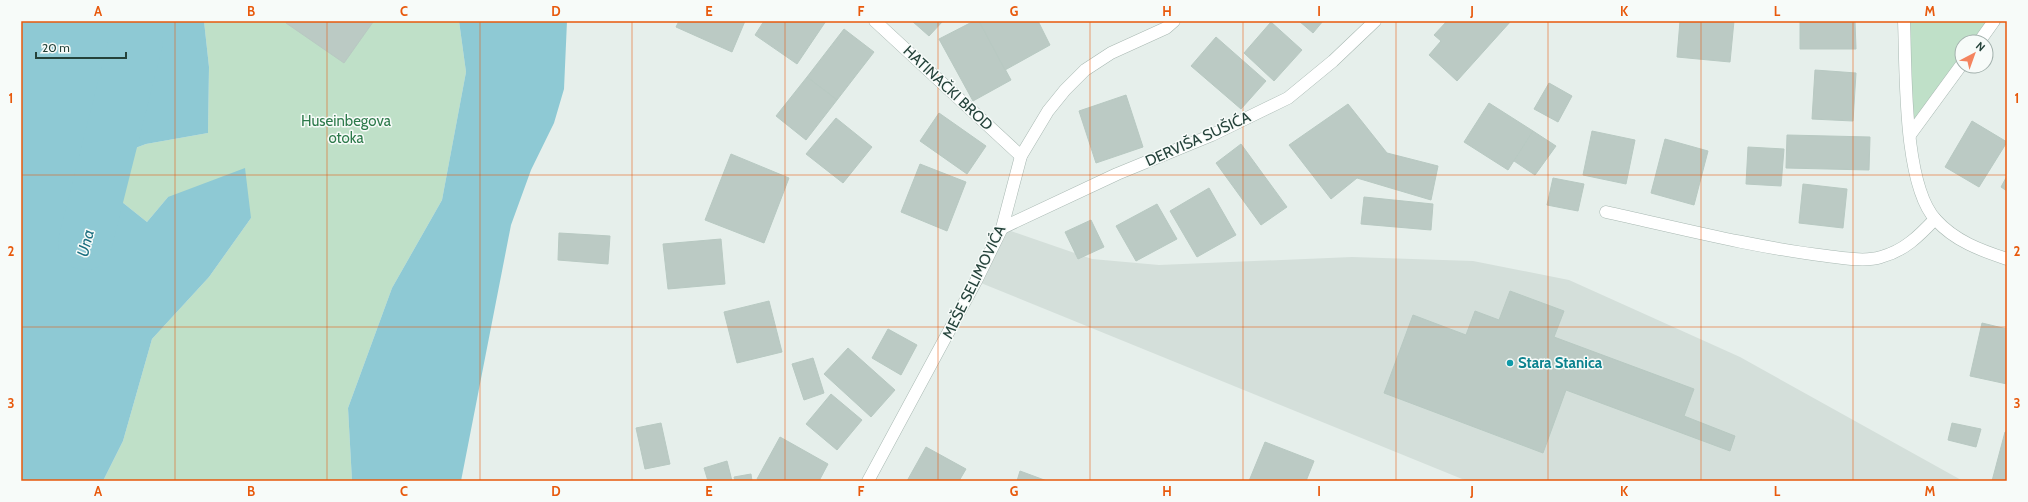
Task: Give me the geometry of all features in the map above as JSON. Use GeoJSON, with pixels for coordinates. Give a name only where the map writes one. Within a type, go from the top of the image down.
{"type":"FeatureCollection","features":[{"type":"Feature","properties":{"kind":"street","name":"HATINAČKI BROD"},"geometry":{"type":"LineString","coordinates":[[875,21],[1021,156]]}},
{"type":"Feature","properties":{"kind":"street","name":"MEŠE SELIMOVIĆA"},"geometry":{"type":"LineString","coordinates":[[868,481],[932,366],[1002,228],[1021,156],[1048,111],[1065,90],[1085,70],[1111,53],[1166,28],[1174,21]]}},
{"type":"Feature","properties":{"kind":"street","name":"DERVIŠA SUŠIĆA"},"geometry":{"type":"LineString","coordinates":[[1002,228],[1117,174],[1212,135],[1288,98],[1333,61],[1374,21]]}},
{"type":"Feature","properties":{"kind":"street"},"geometry":{"type":"LineString","coordinates":[[1904,21],[1910,135],[1915,177],[1923,203],[1935,219],[1953,236],[1976,248],[2007,259]]}},
{"type":"Feature","properties":{"kind":"street"},"geometry":{"type":"LineString","coordinates":[[1985,34],[1994,21]]}},
{"type":"Feature","properties":{"kind":"street"},"geometry":{"type":"LineString","coordinates":[[1910,135],[1955,74]]}},
{"type":"Feature","properties":{"kind":"street"},"geometry":{"type":"LineString","coordinates":[[1606,212],[1796,252],[1853,259],[1880,258],[1899,251],[1913,241],[1935,219]]}},
{"type":"Feature","properties":{"kind":"shaded area"},"geometry":{"type":"Polygon","coordinates":[[[1002,228],[1092,259],[1159,265],[1352,257],[1473,261],[1569,280],[1740,357],[1963,481],[1467,481],[976,281],[1002,228]]]}},
{"type":"Feature","properties":{"kind":"green space","name":"Huseinbegova otoka"},"geometry":{"type":"Polygon","coordinates":[[[204,21],[459,21],[466,72],[442,200],[392,288],[348,408],[352,481],[103,481],[123,441],[152,339],[209,277],[251,218],[168,197],[147,222],[117,198],[98,162],[146,144],[208,133],[209,67],[204,21]]]}},
{"type":"Feature","properties":{"kind":"green space"},"geometry":{"type":"Polygon","coordinates":[[[1904,21],[1994,21],[1985,34],[1954,34],[1955,74],[1910,135],[1904,21]]]}},
{"type":"Feature","properties":{"kind":"water"},"geometry":{"type":"Polygon","coordinates":[[[21,21],[204,21],[209,67],[208,133],[146,144],[98,162],[117,198],[147,222],[168,197],[245,168],[251,218],[209,277],[152,339],[123,441],[103,481],[21,481],[21,21]]]}},
{"type":"Feature","properties":{"kind":"water"},"geometry":{"type":"Polygon","coordinates":[[[459,21],[567,21],[564,89],[554,123],[531,170],[511,225],[461,481],[352,481],[348,408],[392,288],[442,200],[466,72],[459,21]]]}},
{"type":"Feature","properties":{"kind":"building"},"geometry":{"type":"Polygon","coordinates":[[[287,21],[373,22],[344,63],[286,23],[287,21]]]}},
{"type":"Feature","properties":{"kind":"building"},"geometry":{"type":"Polygon","coordinates":[[[679,21],[745,21],[732,52],[676,27],[679,21]]]}},
{"type":"Feature","properties":{"kind":"building"},"geometry":{"type":"Polygon","coordinates":[[[764,21],[826,21],[797,64],[755,35],[764,21]]]}},
{"type":"Feature","properties":{"kind":"building"},"geometry":{"type":"Polygon","coordinates":[[[912,21],[943,21],[929,36],[912,21]]]}},
{"type":"Feature","properties":{"kind":"building"},"geometry":{"type":"Polygon","coordinates":[[[974,21],[979,21],[1011,80],[973,101],[939,39],[974,21]]]}},
{"type":"Feature","properties":{"kind":"building"},"geometry":{"type":"Polygon","coordinates":[[[979,21],[1038,21],[1050,45],[1005,70],[979,21]]]}},
{"type":"Feature","properties":{"kind":"building"},"geometry":{"type":"Polygon","coordinates":[[[1299,21],[1323,21],[1313,33],[1299,21]]]}},
{"type":"Feature","properties":{"kind":"building"},"geometry":{"type":"Polygon","coordinates":[[[1447,21],[1511,21],[1457,81],[1429,55],[1441,41],[1434,35],[1447,21]]]}},
{"type":"Feature","properties":{"kind":"building"},"geometry":{"type":"Polygon","coordinates":[[[1680,21],[1734,21],[1730,62],[1677,57],[1680,21]]]}},
{"type":"Feature","properties":{"kind":"building"},"geometry":{"type":"Polygon","coordinates":[[[1800,21],[1855,21],[1856,49],[1800,49],[1800,21]]]}},
{"type":"Feature","properties":{"kind":"building"},"geometry":{"type":"Polygon","coordinates":[[[1271,22],[1302,50],[1274,81],[1244,53],[1271,22]]]}},
{"type":"Feature","properties":{"kind":"building"},"geometry":{"type":"Polygon","coordinates":[[[844,29],[874,52],[837,100],[807,77],[844,29]]]}},
{"type":"Feature","properties":{"kind":"building"},"geometry":{"type":"Polygon","coordinates":[[[1216,37],[1266,81],[1241,109],[1191,66],[1216,37]]]}},
{"type":"Feature","properties":{"kind":"building"},"geometry":{"type":"Polygon","coordinates":[[[1815,70],[1856,73],[1853,121],[1812,119],[1815,70]]]}},
{"type":"Feature","properties":{"kind":"building"},"geometry":{"type":"Polygon","coordinates":[[[807,77],[837,100],[806,140],[776,116],[807,77]]]}},
{"type":"Feature","properties":{"kind":"building"},"geometry":{"type":"Polygon","coordinates":[[[1549,83],[1572,96],[1558,122],[1534,109],[1549,83]]]}},
{"type":"Feature","properties":{"kind":"building"},"geometry":{"type":"Polygon","coordinates":[[[1126,95],[1143,147],[1096,163],[1079,111],[1126,95]]]}},
{"type":"Feature","properties":{"kind":"building"},"geometry":{"type":"Polygon","coordinates":[[[1489,103],[1533,131],[1508,170],[1464,142],[1489,103]]]}},
{"type":"Feature","properties":{"kind":"building"},"geometry":{"type":"Polygon","coordinates":[[[1348,104],[1387,153],[1438,166],[1431,200],[1357,178],[1331,199],[1289,145],[1348,104]]]}},
{"type":"Feature","properties":{"kind":"building"},"geometry":{"type":"Polygon","coordinates":[[[939,113],[986,146],[967,174],[920,141],[939,113]]]}},
{"type":"Feature","properties":{"kind":"building"},"geometry":{"type":"Polygon","coordinates":[[[836,118],[872,147],[843,183],[806,154],[836,118]]]}},
{"type":"Feature","properties":{"kind":"building"},"geometry":{"type":"Polygon","coordinates":[[[1972,121],[2007,142],[1979,187],[1945,167],[1972,121]]]}},
{"type":"Feature","properties":{"kind":"building"},"geometry":{"type":"Polygon","coordinates":[[[1533,131],[1556,146],[1535,175],[1514,161],[1533,131]]]}},
{"type":"Feature","properties":{"kind":"building"},"geometry":{"type":"Polygon","coordinates":[[[1592,131],[1635,140],[1626,184],[1583,175],[1592,131]]]}},
{"type":"Feature","properties":{"kind":"building"},"geometry":{"type":"Polygon","coordinates":[[[1787,135],[1870,137],[1869,170],[1786,168],[1787,135]]]}},
{"type":"Feature","properties":{"kind":"building"},"geometry":{"type":"Polygon","coordinates":[[[1665,139],[1708,151],[1694,205],[1651,193],[1665,139]]]}},
{"type":"Feature","properties":{"kind":"building"},"geometry":{"type":"Polygon","coordinates":[[[1241,144],[1287,207],[1261,225],[1216,163],[1241,144]]]}},
{"type":"Feature","properties":{"kind":"building"},"geometry":{"type":"Polygon","coordinates":[[[1748,147],[1784,149],[1781,186],[1746,184],[1748,147]]]}},
{"type":"Feature","properties":{"kind":"building"},"geometry":{"type":"Polygon","coordinates":[[[731,154],[789,178],[764,243],[705,220],[731,154]]]}},
{"type":"Feature","properties":{"kind":"building"},"geometry":{"type":"Polygon","coordinates":[[[920,164],[966,182],[947,231],[901,212],[920,164]]]}},
{"type":"Feature","properties":{"kind":"building"},"geometry":{"type":"Polygon","coordinates":[[[2007,176],[2007,191],[2001,187],[2007,176]]]}},
{"type":"Feature","properties":{"kind":"building"},"geometry":{"type":"Polygon","coordinates":[[[1553,178],[1584,184],[1578,211],[1547,205],[1553,178]]]}},
{"type":"Feature","properties":{"kind":"building"},"geometry":{"type":"Polygon","coordinates":[[[1803,184],[1847,189],[1843,228],[1799,223],[1803,184]]]}},
{"type":"Feature","properties":{"kind":"building"},"geometry":{"type":"Polygon","coordinates":[[[1209,188],[1236,235],[1197,257],[1170,211],[1209,188]]]}},
{"type":"Feature","properties":{"kind":"building"},"geometry":{"type":"Polygon","coordinates":[[[1364,197],[1433,204],[1431,230],[1361,224],[1364,197]]]}},
{"type":"Feature","properties":{"kind":"building"},"geometry":{"type":"Polygon","coordinates":[[[1157,204],[1177,239],[1136,261],[1116,226],[1157,204]]]}},
{"type":"Feature","properties":{"kind":"building"},"geometry":{"type":"Polygon","coordinates":[[[1091,220],[1104,247],[1078,259],[1065,232],[1091,220]]]}},
{"type":"Feature","properties":{"kind":"building"},"geometry":{"type":"Polygon","coordinates":[[[559,233],[610,236],[608,264],[558,260],[559,233]]]}},
{"type":"Feature","properties":{"kind":"building"},"geometry":{"type":"Polygon","coordinates":[[[721,239],[725,284],[668,289],[663,244],[721,239]]]}},
{"type":"Feature","properties":{"kind":"building","name":"Stara Stanica"},"geometry":{"type":"Polygon","coordinates":[[[1510,291],[1564,311],[1554,337],[1694,389],[1684,416],[1735,436],[1730,451],[1566,390],[1543,453],[1384,393],[1413,315],[1466,335],[1475,311],[1499,320],[1510,291]]]}},
{"type":"Feature","properties":{"kind":"building"},"geometry":{"type":"Polygon","coordinates":[[[769,301],[782,352],[737,363],[724,312],[769,301]]]}},
{"type":"Feature","properties":{"kind":"building"},"geometry":{"type":"Polygon","coordinates":[[[1982,323],[2007,329],[2007,384],[1970,376],[1982,323]]]}},
{"type":"Feature","properties":{"kind":"building"},"geometry":{"type":"Polygon","coordinates":[[[888,329],[917,345],[901,375],[872,358],[888,329]]]}},
{"type":"Feature","properties":{"kind":"building"},"geometry":{"type":"Polygon","coordinates":[[[848,348],[895,390],[871,417],[824,374],[848,348]]]}},
{"type":"Feature","properties":{"kind":"building"},"geometry":{"type":"Polygon","coordinates":[[[813,358],[824,393],[804,400],[792,364],[813,358]]]}},
{"type":"Feature","properties":{"kind":"building"},"geometry":{"type":"Polygon","coordinates":[[[831,394],[862,420],[837,450],[806,424],[831,394]]]}},
{"type":"Feature","properties":{"kind":"building"},"geometry":{"type":"Polygon","coordinates":[[[661,423],[670,464],[645,469],[636,428],[661,423]]]}},
{"type":"Feature","properties":{"kind":"building"},"geometry":{"type":"Polygon","coordinates":[[[1952,423],[1981,429],[1976,447],[1948,440],[1952,423]]]}},
{"type":"Feature","properties":{"kind":"building"},"geometry":{"type":"Polygon","coordinates":[[[2005,432],[2007,432],[2007,481],[1992,481],[2005,432]]]}},
{"type":"Feature","properties":{"kind":"building"},"geometry":{"type":"Polygon","coordinates":[[[780,437],[828,464],[819,481],[761,481],[757,479],[780,437]]]}},
{"type":"Feature","properties":{"kind":"building"},"geometry":{"type":"Polygon","coordinates":[[[1265,442],[1314,461],[1306,481],[1249,481],[1265,442]]]}},
{"type":"Feature","properties":{"kind":"building"},"geometry":{"type":"Polygon","coordinates":[[[926,447],[966,469],[959,481],[907,481],[926,447]]]}},
{"type":"Feature","properties":{"kind":"building"},"geometry":{"type":"Polygon","coordinates":[[[727,461],[732,481],[708,481],[704,468],[727,461]]]}},
{"type":"Feature","properties":{"kind":"building"},"geometry":{"type":"Polygon","coordinates":[[[1020,471],[1047,481],[1017,481],[1020,471]]]}},
{"type":"Feature","properties":{"kind":"building"},"geometry":{"type":"Polygon","coordinates":[[[751,474],[752,481],[735,481],[734,477],[751,474]]]}},
{"type":"Feature","properties":{"kind":"waterway","name":"Una"},"geometry":{"type":"LineString","coordinates":[[85,243],[136,41],[136,21]]}},
{"type":"Feature","properties":{"kind":"place","name":"Stara Stanica"},"geometry":{"type":"Point","coordinates":[1510,363]}}]}
